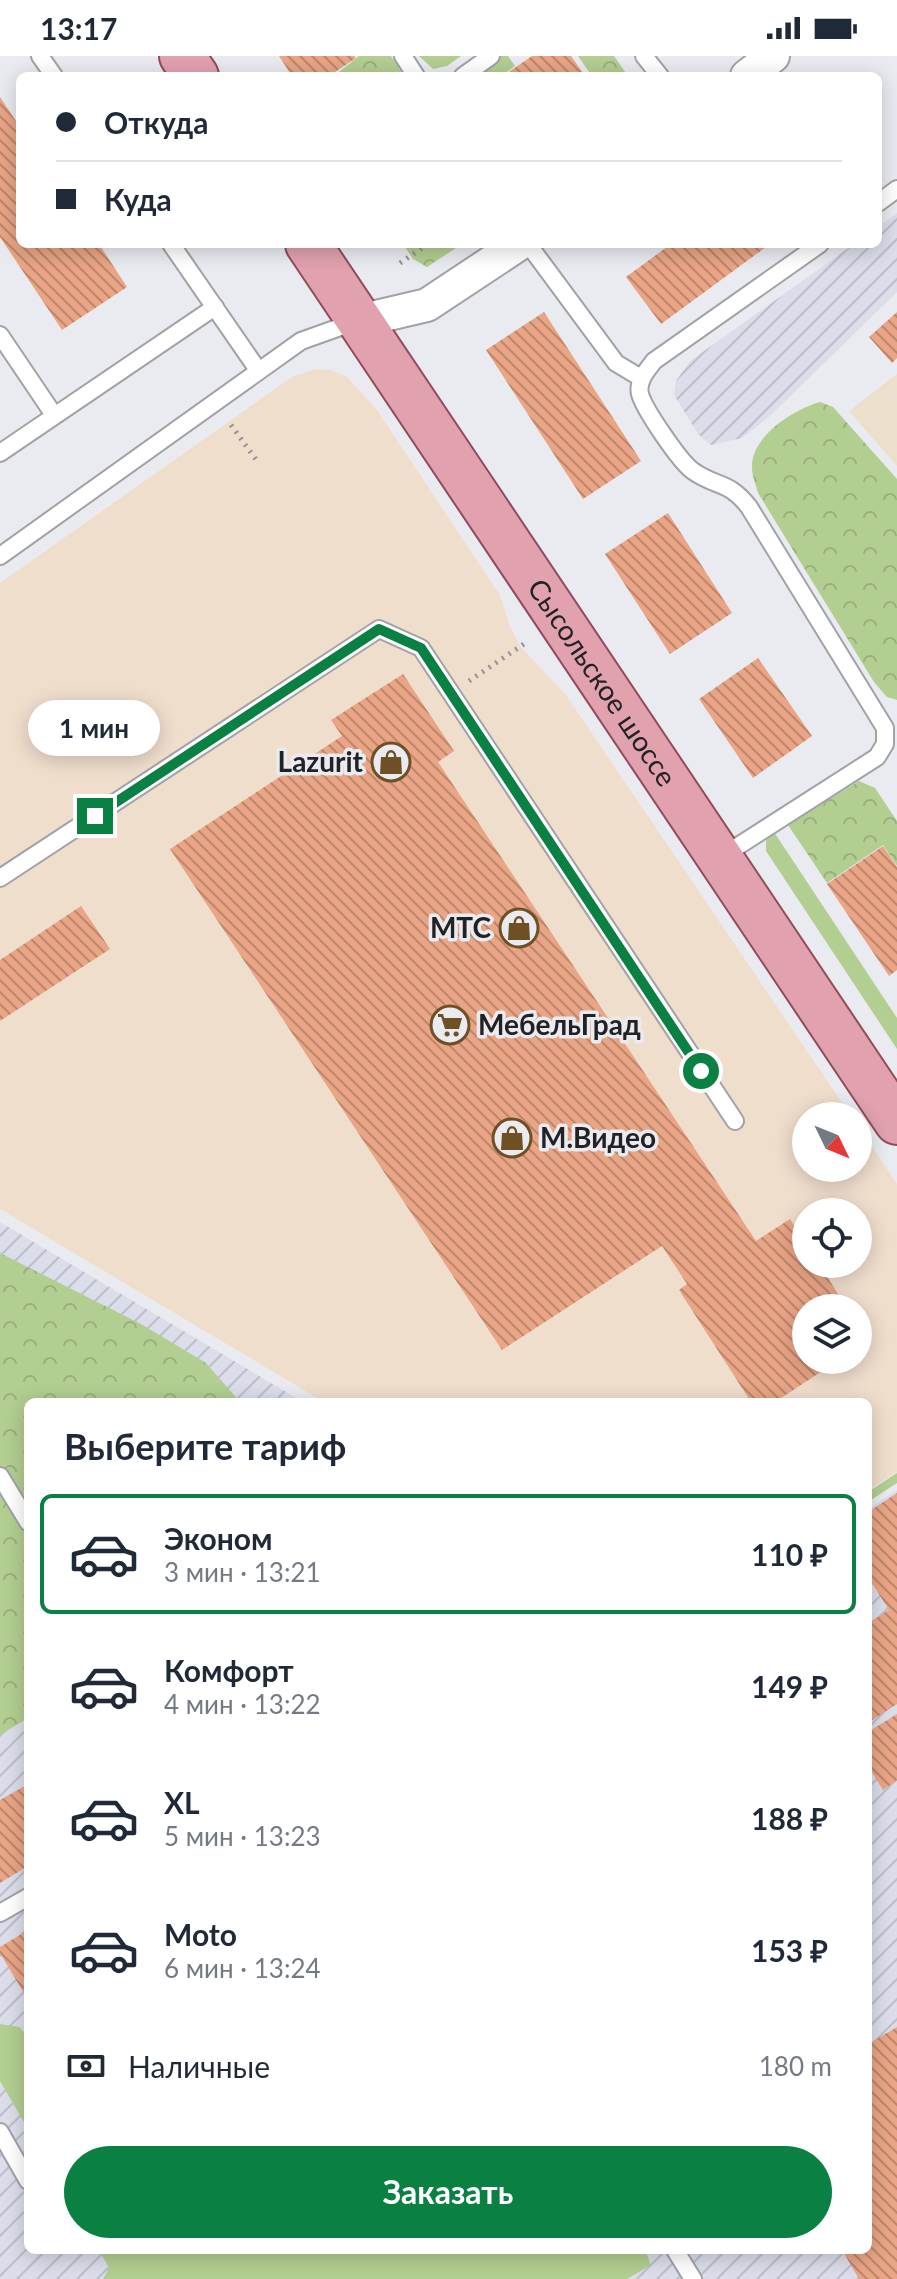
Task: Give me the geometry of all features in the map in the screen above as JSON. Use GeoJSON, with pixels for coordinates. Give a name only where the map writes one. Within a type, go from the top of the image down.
{"type":"FeatureCollection","features":[{"type":"Feature","properties":{"kind":"main road","name":"Сысольское шоссе"},"geometry":{"type":"LineString","coordinates":[[311,248],[897,1122]]}},
{"type":"Feature","properties":{"kind":"street"},"geometry":{"type":"LineString","coordinates":[[752,72],[773,56]]}},
{"type":"Feature","properties":{"kind":"street"},"geometry":{"type":"LineString","coordinates":[[359,321],[427,305],[513,248]]}},
{"type":"Feature","properties":{"kind":"lane"},"geometry":{"type":"LineString","coordinates":[[469,72],[491,56]]}},
{"type":"Feature","properties":{"kind":"lane"},"geometry":{"type":"LineString","coordinates":[[644,56],[657,72]]}},
{"type":"Feature","properties":{"kind":"lane"},"geometry":{"type":"LineString","coordinates":[[174,248],[258,370]]}},
{"type":"Feature","properties":{"kind":"lane"},"geometry":{"type":"LineString","coordinates":[[531,248],[616,363],[641,378]]}},
{"type":"Feature","properties":{"kind":"lane"},"geometry":{"type":"LineString","coordinates":[[720,858],[877,757],[885,744],[885,728],[749,507],[728,485],[707,480],[689,468],[650,412],[640,393],[641,378],[654,361],[814,248]]}},
{"type":"Feature","properties":{"kind":"lane"},"geometry":{"type":"LineString","coordinates":[[0,453],[215,307]]}},
{"type":"Feature","properties":{"kind":"lane"},"geometry":{"type":"LineString","coordinates":[[0,556],[301,341],[359,321]]}},
{"type":"Feature","properties":{"kind":"lane"},"geometry":{"type":"LineString","coordinates":[[0,336],[54,415]]}},
{"type":"Feature","properties":{"kind":"lane"},"geometry":{"type":"LineString","coordinates":[[0,878],[379,629],[421,648],[735,1121]]}},
{"type":"Feature","properties":{"kind":"lane"},"geometry":{"type":"LineString","coordinates":[[0,1476],[24,1515]]}},
{"type":"Feature","properties":{"kind":"lane"},"geometry":{"type":"LineString","coordinates":[[0,1913],[24,1899]]}},
{"type":"Feature","properties":{"kind":"lane"},"geometry":{"type":"LineString","coordinates":[[0,2132],[24,2174]]}},
{"type":"Feature","properties":{"kind":"lane"},"geometry":{"type":"LineString","coordinates":[[677,2254],[693,2279]]}},
{"type":"Feature","properties":{"kind":"path"},"geometry":{"type":"LineString","coordinates":[[400,263],[422,248]]}},
{"type":"Feature","properties":{"kind":"path"},"geometry":{"type":"LineString","coordinates":[[231,425],[257,461]]}},
{"type":"Feature","properties":{"kind":"path"},"geometry":{"type":"LineString","coordinates":[[480,673],[524,644]]}},
{"type":"Feature","properties":{"kind":"shaded area"},"geometry":{"type":"Polygon","coordinates":[[[897,213],[897,292],[770,416],[742,438],[711,445],[698,434],[674,395],[676,381],[690,361],[848,248],[882,248],[882,224],[897,213]]]}},
{"type":"Feature","properties":{"kind":"shaded area"},"geometry":{"type":"Polygon","coordinates":[[[315,369],[331,370],[347,377],[377,410],[500,595],[520,646],[566,695],[842,1102],[792,1102],[792,1182],[872,1182],[872,1147],[897,1184],[897,1472],[872,1488],[872,1398],[317,1398],[0,1209],[0,583],[292,377],[315,369]]]}},
{"type":"Feature","properties":{"kind":"shaded area"},"geometry":{"type":"Polygon","coordinates":[[[897,374],[897,466],[849,411],[897,374]]]}},
{"type":"Feature","properties":{"kind":"shaded area"},"geometry":{"type":"Polygon","coordinates":[[[0,1222],[296,1398],[24,1398],[24,2254],[872,2254],[872,1506],[897,1490],[897,2279],[0,2279],[0,1222]]]}},
{"type":"Feature","properties":{"kind":"green space"},"geometry":{"type":"Polygon","coordinates":[[[359,56],[391,56],[401,72],[339,72],[359,56]]]}},
{"type":"Feature","properties":{"kind":"green space"},"geometry":{"type":"Polygon","coordinates":[[[419,56],[461,56],[447,66],[433,69],[419,56]]]}},
{"type":"Feature","properties":{"kind":"green space"},"geometry":{"type":"Polygon","coordinates":[[[501,56],[508,56],[515,66],[507,72],[478,72],[501,56]]]}},
{"type":"Feature","properties":{"kind":"green space"},"geometry":{"type":"Polygon","coordinates":[[[578,56],[614,56],[625,72],[589,72],[578,56]]]}},
{"type":"Feature","properties":{"kind":"green space"},"geometry":{"type":"Polygon","coordinates":[[[406,248],[456,248],[427,267],[413,259],[406,248]]]}},
{"type":"Feature","properties":{"kind":"green space"},"geometry":{"type":"Polygon","coordinates":[[[820,402],[833,407],[897,479],[897,700],[887,697],[874,682],[758,493],[753,477],[753,457],[766,435],[798,411],[820,402]]]}},
{"type":"Feature","properties":{"kind":"green space"},"geometry":{"type":"Polygon","coordinates":[[[859,781],[875,788],[897,821],[897,866],[883,845],[827,883],[788,825],[859,781]]]}},
{"type":"Feature","properties":{"kind":"green space"},"geometry":{"type":"Polygon","coordinates":[[[774,832],[897,1018],[897,1049],[766,851],[766,840],[774,832]]]}},
{"type":"Feature","properties":{"kind":"green space"},"geometry":{"type":"Polygon","coordinates":[[[0,1253],[141,1324],[206,1363],[237,1398],[24,1398],[24,1720],[0,1735],[0,1253]]]}},
{"type":"Feature","properties":{"kind":"green space"},"geometry":{"type":"Polygon","coordinates":[[[897,1473],[897,1483],[872,1499],[872,1489],[897,1473]]]}},
{"type":"Feature","properties":{"kind":"green space"},"geometry":{"type":"Polygon","coordinates":[[[0,2024],[20,2027],[24,2034],[24,2122],[0,2081],[0,2024]]]}},
{"type":"Feature","properties":{"kind":"green space"},"geometry":{"type":"Polygon","coordinates":[[[101,2254],[647,2254],[651,2265],[627,2279],[103,2279],[109,2268],[101,2254]]]}},
{"type":"Feature","properties":{"kind":"building"},"geometry":{"type":"Polygon","coordinates":[[[279,56],[356,58],[335,72],[289,72],[279,56]]]}},
{"type":"Feature","properties":{"kind":"building"},"geometry":{"type":"Polygon","coordinates":[[[532,56],[571,56],[582,72],[509,72],[532,56]]]}},
{"type":"Feature","properties":{"kind":"building"},"geometry":{"type":"Polygon","coordinates":[[[0,97],[16,121],[16,248],[102,248],[127,287],[62,330],[0,237],[0,97]]]}},
{"type":"Feature","properties":{"kind":"building"},"geometry":{"type":"Polygon","coordinates":[[[666,248],[765,248],[661,324],[626,277],[666,248]]]}},
{"type":"Feature","properties":{"kind":"building"},"geometry":{"type":"Polygon","coordinates":[[[544,312],[641,461],[583,499],[486,350],[544,312]]]}},
{"type":"Feature","properties":{"kind":"building"},"geometry":{"type":"Polygon","coordinates":[[[897,312],[897,358],[892,363],[869,337],[897,312]]]}},
{"type":"Feature","properties":{"kind":"building"},"geometry":{"type":"Polygon","coordinates":[[[668,513],[732,613],[670,654],[605,554],[668,513]]]}},
{"type":"Feature","properties":{"kind":"building"},"geometry":{"type":"Polygon","coordinates":[[[758,658],[812,736],[753,778],[699,699],[758,658]]]}},
{"type":"Feature","properties":{"kind":"building","name":"МебельГрад"},"geometry":{"type":"Polygon","coordinates":[[[403,674],[454,751],[438,762],[756,1241],[790,1219],[792,1278],[828,1278],[838,1294],[792,1294],[792,1374],[818,1374],[781,1398],[748,1398],[679,1290],[687,1284],[662,1246],[502,1350],[170,849],[342,736],[331,720],[403,674]]]}},
{"type":"Feature","properties":{"kind":"building"},"geometry":{"type":"Polygon","coordinates":[[[883,846],[897,867],[897,970],[889,976],[827,884],[883,846]]]}},
{"type":"Feature","properties":{"kind":"building"},"geometry":{"type":"Polygon","coordinates":[[[81,906],[110,949],[0,1021],[0,960],[81,906]]]}},
{"type":"Feature","properties":{"kind":"building"},"geometry":{"type":"Polygon","coordinates":[[[897,1493],[897,1704],[872,1720],[872,1621],[889,1610],[872,1583],[872,1509],[897,1493]]]}},
{"type":"Feature","properties":{"kind":"building"},"geometry":{"type":"Polygon","coordinates":[[[897,1714],[897,1780],[883,1790],[872,1772],[872,1730],[897,1714]]]}},
{"type":"Feature","properties":{"kind":"building"},"geometry":{"type":"Polygon","coordinates":[[[24,1786],[24,1868],[0,1883],[0,1800],[24,1786]]]}},
{"type":"Feature","properties":{"kind":"building"},"geometry":{"type":"Polygon","coordinates":[[[24,1932],[24,1993],[0,1953],[0,1947],[24,1932]]]}},
{"type":"Feature","properties":{"kind":"building"},"geometry":{"type":"Polygon","coordinates":[[[897,2027],[897,2279],[859,2279],[844,2254],[872,2254],[872,2042],[897,2027]]]}},
{"type":"Feature","properties":{"kind":"place","name":"Lazurit"},"geometry":{"type":"Point","coordinates":[391,762]}},
{"type":"Feature","properties":{"kind":"place","name":"МТС"},"geometry":{"type":"Point","coordinates":[519,928]}},
{"type":"Feature","properties":{"kind":"place","name":"МебельГрад"},"geometry":{"type":"Point","coordinates":[450,1025]}},
{"type":"Feature","properties":{"kind":"place","name":"М.Видео"},"geometry":{"type":"Point","coordinates":[512,1138]}},
{"type":"Feature","properties":{"kind":"route"},"geometry":{"type":"LineString","coordinates":[[95,816],[379,629],[421,648],[701,1071]]}}]}
